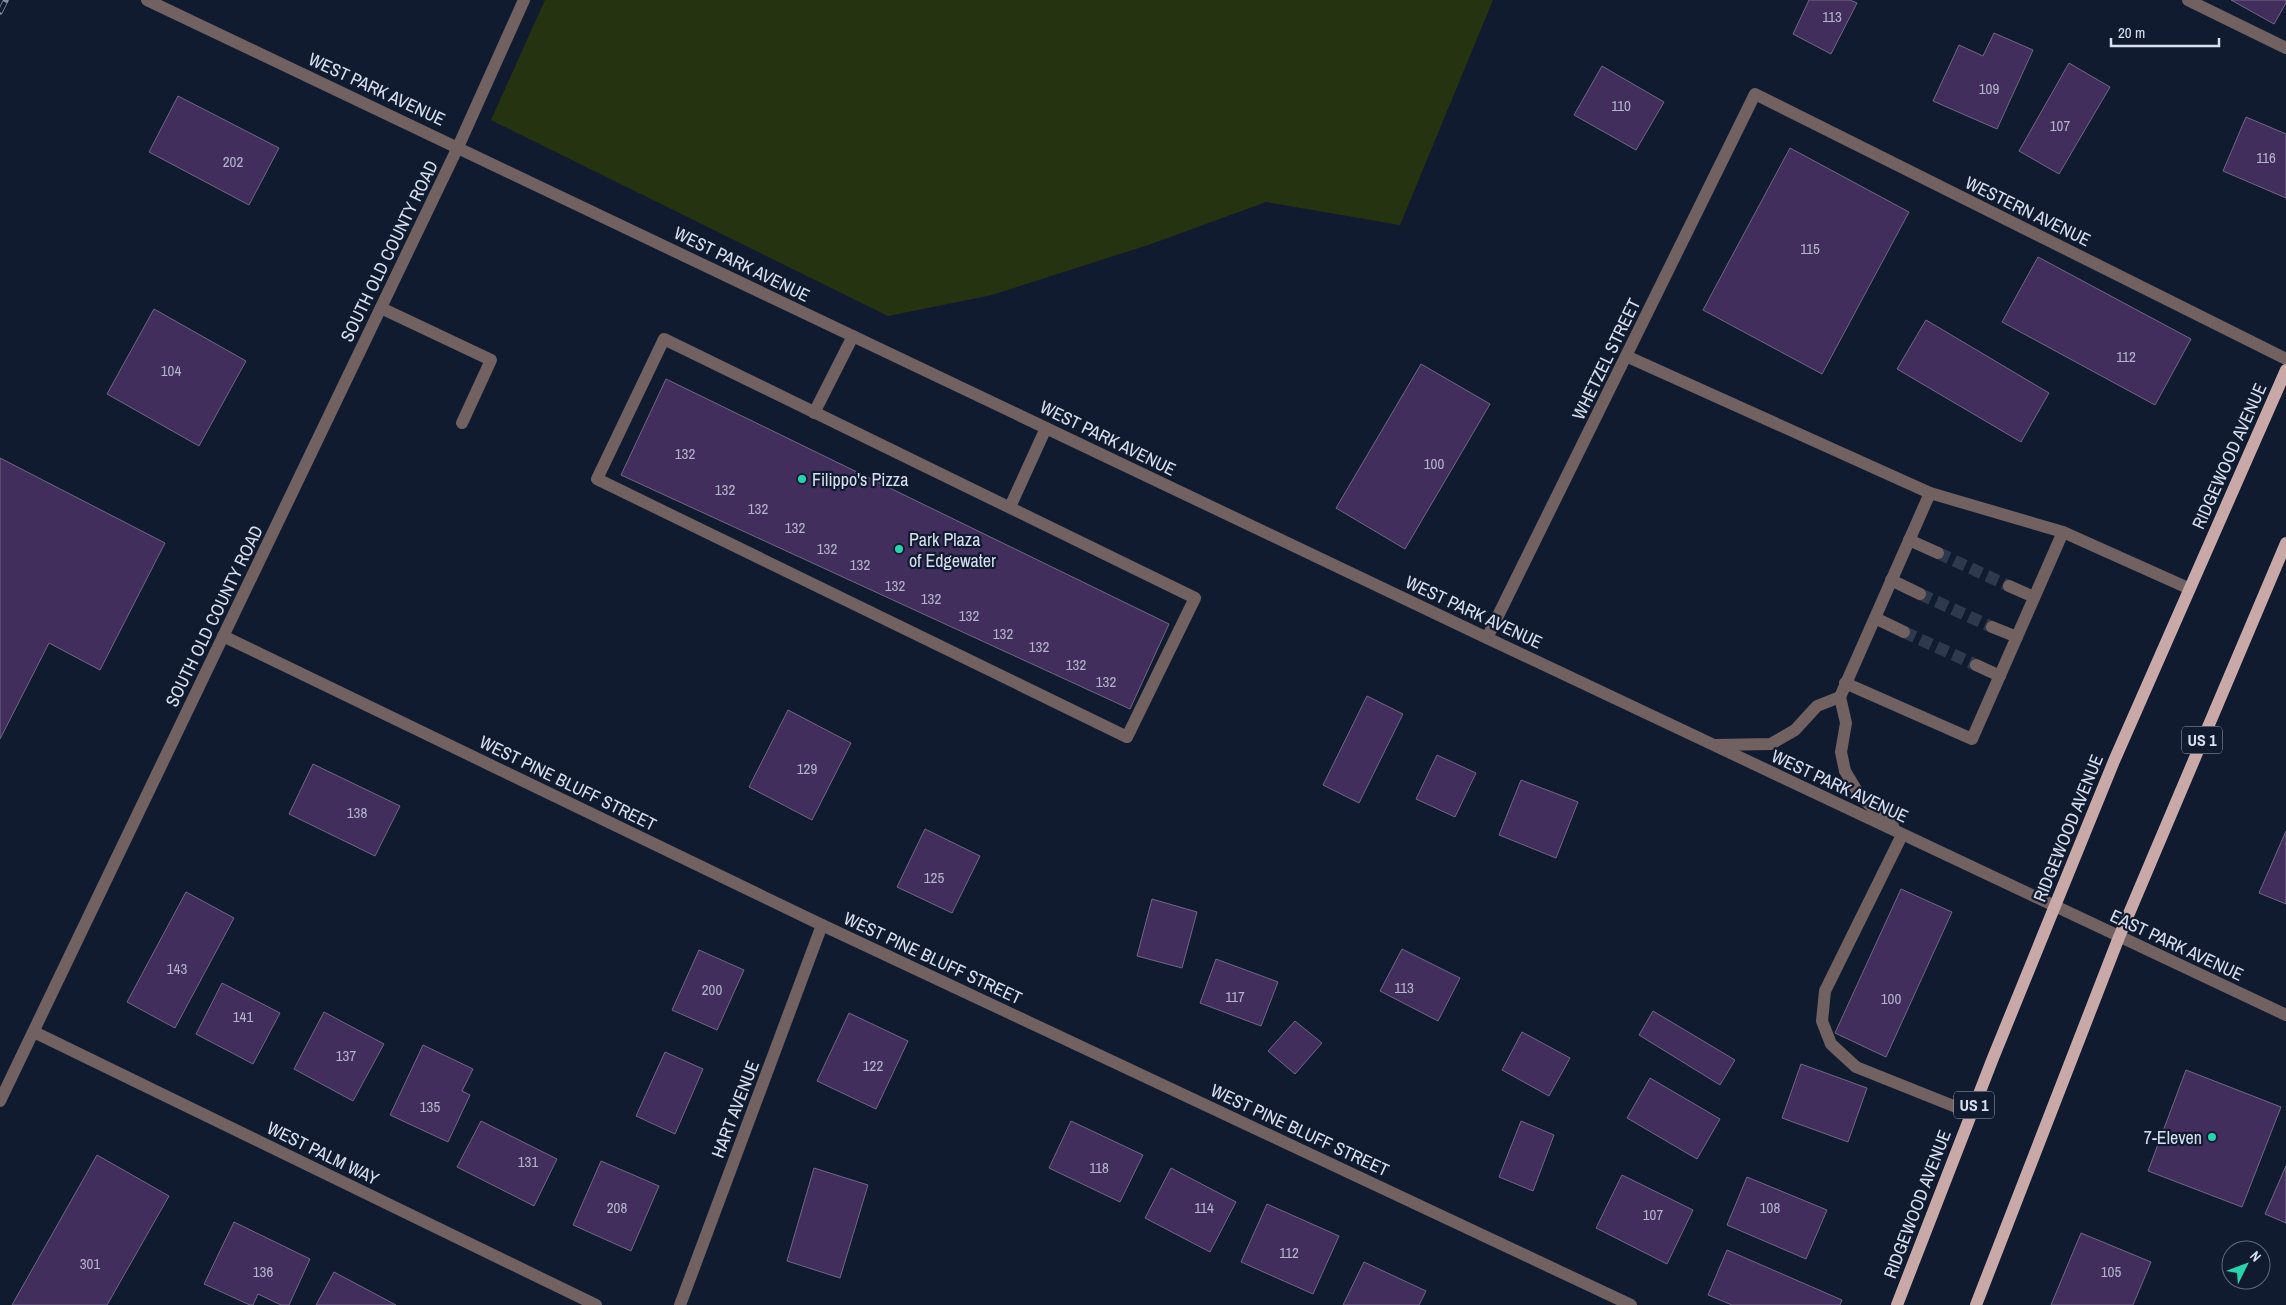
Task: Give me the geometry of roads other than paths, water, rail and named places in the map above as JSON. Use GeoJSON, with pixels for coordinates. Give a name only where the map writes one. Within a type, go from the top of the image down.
{"type":"FeatureCollection","features":[{"type":"Feature","properties":{"kind":"main road","name":"RIDGEWOOD AVENUE"},"geometry":{"type":"LineString","coordinates":[[1897,1305],[1971,1113],[2054,907],[2188,588],[2286,370]]}},
{"type":"Feature","properties":{"kind":"main road","name":"US 1"},"geometry":{"type":"LineString","coordinates":[[1976,1305],[2119,937],[2286,543]]}},
{"type":"Feature","properties":{"kind":"street","name":"WEST PARK AVENUE"},"geometry":{"type":"LineString","coordinates":[[147,0],[2054,907]]}},
{"type":"Feature","properties":{"kind":"street","name":"SOUTH OLD COUNTY ROAD"},"geometry":{"type":"LineString","coordinates":[[0,1101],[458,147],[524,0]]}},
{"type":"Feature","properties":{"kind":"street"},"geometry":{"type":"LineString","coordinates":[[2188,0],[2286,48]]}},
{"type":"Feature","properties":{"kind":"street","name":"WHETZEL STREET"},"geometry":{"type":"LineString","coordinates":[[1487,638],[1754,94]]}},
{"type":"Feature","properties":{"kind":"street","name":"WESTERN AVENUE"},"geometry":{"type":"LineString","coordinates":[[1754,94],[2286,359]]}},
{"type":"Feature","properties":{"kind":"street"},"geometry":{"type":"LineString","coordinates":[[381,308],[491,360],[462,423]]}},
{"type":"Feature","properties":{"kind":"street"},"geometry":{"type":"LineString","coordinates":[[814,413],[853,336]]}},
{"type":"Feature","properties":{"kind":"street"},"geometry":{"type":"LineString","coordinates":[[664,339],[1010,507],[1195,598],[1128,737],[597,479],[664,339]]}},
{"type":"Feature","properties":{"kind":"street"},"geometry":{"type":"LineString","coordinates":[[1626,356],[1930,493],[2063,532],[2188,588]]}},
{"type":"Feature","properties":{"kind":"street"},"geometry":{"type":"LineString","coordinates":[[1010,507],[1046,428]]}},
{"type":"Feature","properties":{"kind":"street"},"geometry":{"type":"LineString","coordinates":[[1930,493],[1840,697],[1846,723],[1841,752],[1845,771],[1860,796],[1902,835],[1825,991],[1822,1021],[1831,1044],[1856,1067],[1971,1113]]}},
{"type":"Feature","properties":{"kind":"street"},"geometry":{"type":"LineString","coordinates":[[1845,683],[1972,739],[2063,532]]}},
{"type":"Feature","properties":{"kind":"street"},"geometry":{"type":"LineString","coordinates":[[1909,540],[1938,553]]}},
{"type":"Feature","properties":{"kind":"street"},"geometry":{"type":"LineString","coordinates":[[1891,580],[1920,594]]}},
{"type":"Feature","properties":{"kind":"street"},"geometry":{"type":"LineString","coordinates":[[2009,586],[2034,597]]}},
{"type":"Feature","properties":{"kind":"street"},"geometry":{"type":"LineString","coordinates":[[1875,618],[1904,632]]}},
{"type":"Feature","properties":{"kind":"street"},"geometry":{"type":"LineString","coordinates":[[1992,627],[2016,637]]}},
{"type":"Feature","properties":{"kind":"street","name":"WEST PINE BLUFF STREET"},"geometry":{"type":"LineString","coordinates":[[224,636],[822,925],[1631,1305]]}},
{"type":"Feature","properties":{"kind":"street"},"geometry":{"type":"LineString","coordinates":[[1976,665],[2000,676]]}},
{"type":"Feature","properties":{"kind":"street"},"geometry":{"type":"LineString","coordinates":[[1713,745],[1771,744],[1794,730],[1817,706],[1840,697]]}},
{"type":"Feature","properties":{"kind":"street","name":"EAST PARK AVENUE"},"geometry":{"type":"LineString","coordinates":[[2054,907],[2286,1015]]}},
{"type":"Feature","properties":{"kind":"street","name":"HART AVENUE"},"geometry":{"type":"LineString","coordinates":[[680,1305],[822,925]]}},
{"type":"Feature","properties":{"kind":"street","name":"WEST PALM WAY"},"geometry":{"type":"LineString","coordinates":[[34,1032],[596,1305]]}},
{"type":"Feature","properties":{"kind":"tunnel"},"geometry":{"type":"LineString","coordinates":[[1938,553],[2009,586]]}},
{"type":"Feature","properties":{"kind":"tunnel"},"geometry":{"type":"LineString","coordinates":[[1920,594],[1992,627]]}},
{"type":"Feature","properties":{"kind":"tunnel"},"geometry":{"type":"LineString","coordinates":[[1904,632],[1976,665]]}},
{"type":"Feature","properties":{"kind":"railway"},"geometry":{"type":"LineString","coordinates":[[0,12],[6,0]]}},
{"type":"Feature","properties":{"kind":"place","name":"Filippo's Pizza"},"geometry":{"type":"Point","coordinates":[802,479]}},
{"type":"Feature","properties":{"kind":"place","name":"Park Plaza of Edgewater"},"geometry":{"type":"Point","coordinates":[899,549]}},
{"type":"Feature","properties":{"kind":"place","name":"7-Eleven"},"geometry":{"type":"Point","coordinates":[2212,1137]}}]}
